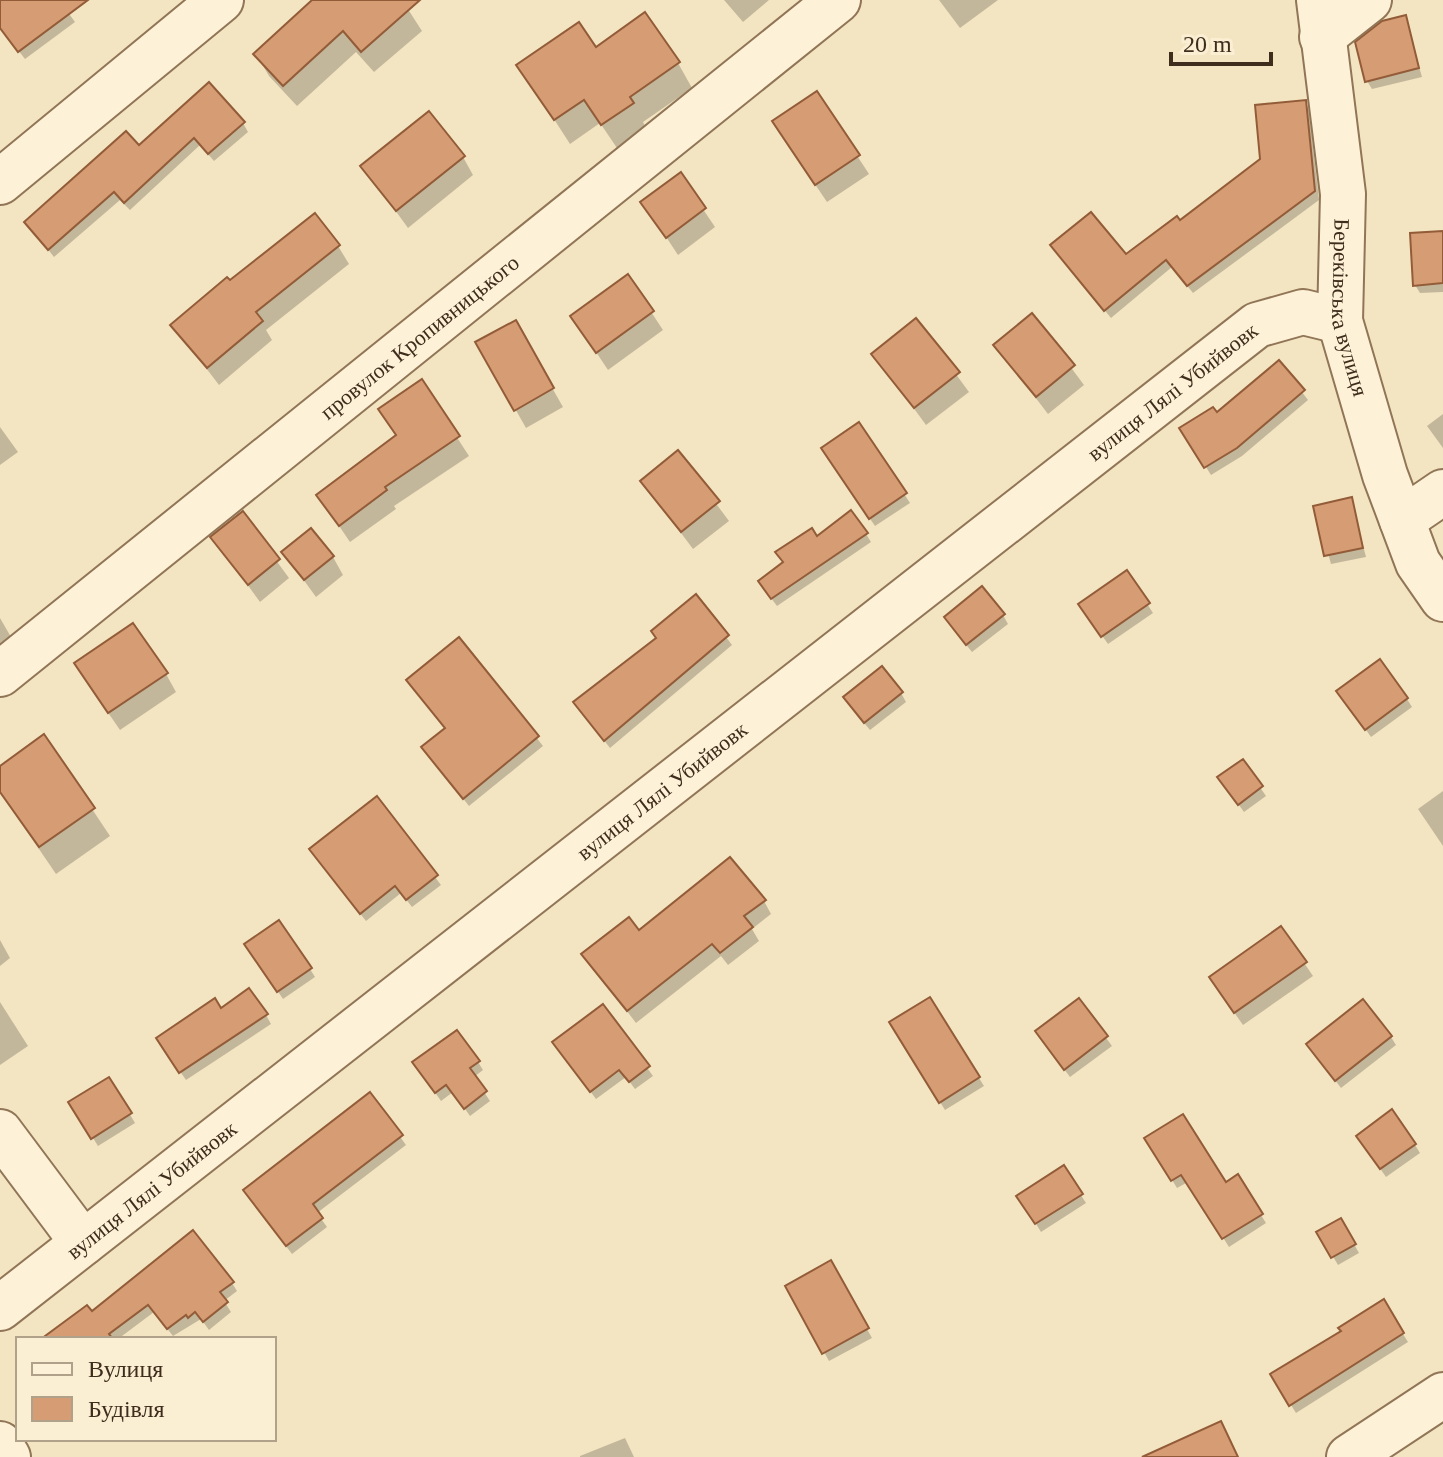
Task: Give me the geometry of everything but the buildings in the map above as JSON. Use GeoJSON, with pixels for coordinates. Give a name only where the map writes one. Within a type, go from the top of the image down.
{"type":"FeatureCollection","features":[{"type":"Feature","properties":{"kind":"street"},"geometry":{"type":"LineString","coordinates":[[0,182],[221,0]]}},
{"type":"Feature","properties":{"kind":"street","name":"провулок Кропивницького"},"geometry":{"type":"LineString","coordinates":[[0,674],[838,0]]}},
{"type":"Feature","properties":{"kind":"street"},"geometry":{"type":"LineString","coordinates":[[1320,18],[1369,0]]}},
{"type":"Feature","properties":{"kind":"street","name":"Береківська вулиця"},"geometry":{"type":"LineString","coordinates":[[1320,18],[1343,194],[1340,321],[1385,475],[1418,563],[1443,599]]}},
{"type":"Feature","properties":{"kind":"street","name":"вулиця Лялі Убийвовк"},"geometry":{"type":"LineString","coordinates":[[0,1308],[1257,325],[1303,312],[1340,321]]}},
{"type":"Feature","properties":{"kind":"street"},"geometry":{"type":"LineString","coordinates":[[1402,520],[1443,492]]}},
{"type":"Feature","properties":{"kind":"street"},"geometry":{"type":"LineString","coordinates":[[0,1132],[83,1243]]}},
{"type":"Feature","properties":{"kind":"street"},"geometry":{"type":"LineString","coordinates":[[1349,1457],[1443,1395]]}},
{"type":"Feature","properties":{"kind":"street"},"geometry":{"type":"LineString","coordinates":[[0,1444],[8,1457]]}}]}
